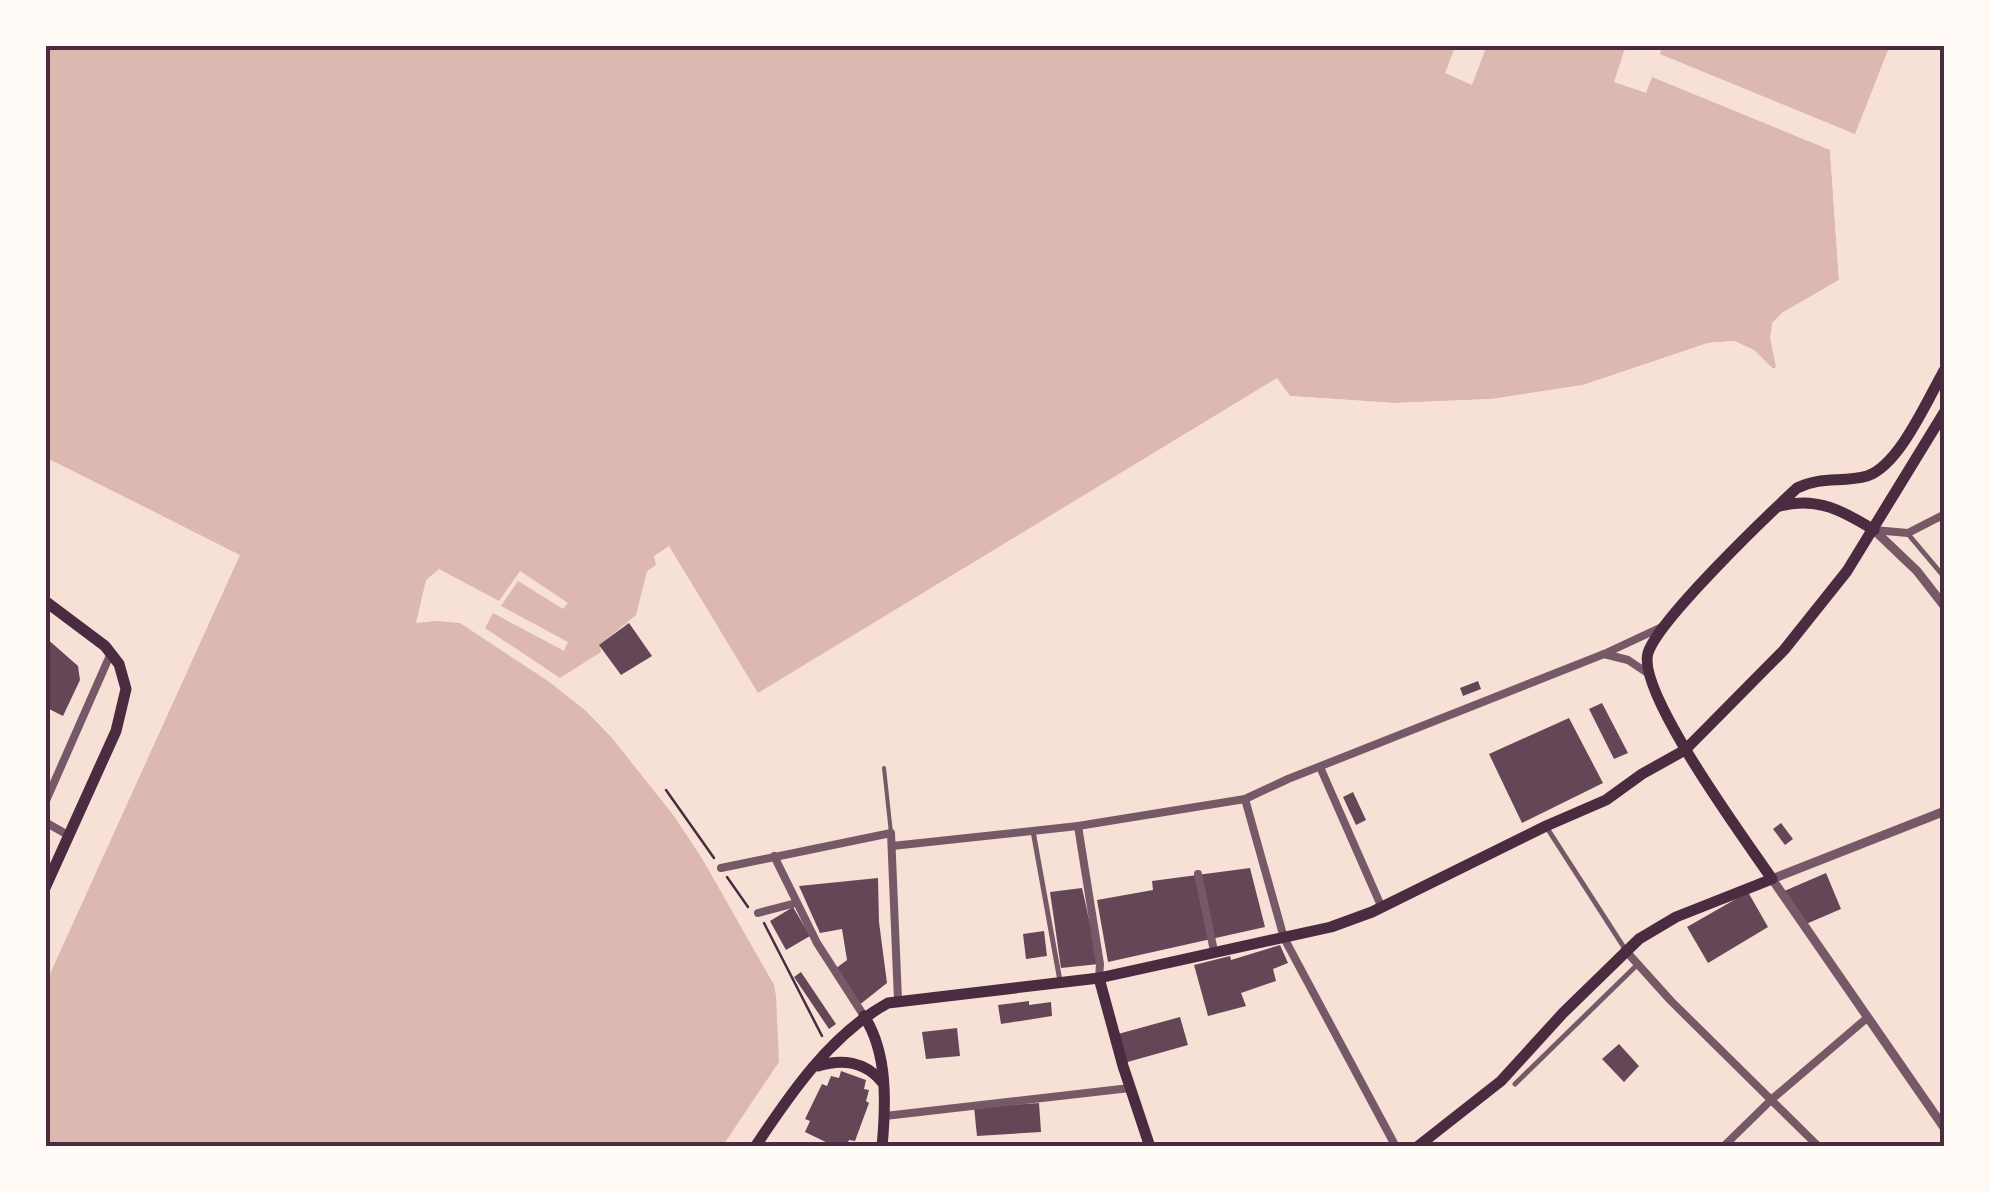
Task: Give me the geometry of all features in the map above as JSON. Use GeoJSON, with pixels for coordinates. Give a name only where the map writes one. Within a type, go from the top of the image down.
{"type":"FeatureCollection","features":[{"type":"Feature","properties":{"kind":"main road"},"geometry":{"type":"LineString","coordinates":[[1417,1147],[1507,1074],[1626,950],[1676,917],[1772,879],[1685,750],[1649,674],[1648,654],[1664,626],[1797,488],[1808,482],[1868,475],[1890,461],[1945,369]]}},
{"type":"Feature","properties":{"kind":"main road"},"geometry":{"type":"LineString","coordinates":[[754,1147],[800,1081],[837,1040],[864,1016],[898,1000],[1099,978],[1332,927],[1382,908],[1606,800],[1685,750],[1784,650],[1847,571],[1945,411]]}},
{"type":"Feature","properties":{"kind":"main road"},"geometry":{"type":"LineString","coordinates":[[1778,506],[1818,502],[1841,510],[1874,530]]}},
{"type":"Feature","properties":{"kind":"main road"},"geometry":{"type":"LineString","coordinates":[[45,600],[112,653],[124,676],[126,702],[45,888]]}},
{"type":"Feature","properties":{"kind":"main road"},"geometry":{"type":"LineString","coordinates":[[1099,978],[1150,1147]]}},
{"type":"Feature","properties":{"kind":"main road"},"geometry":{"type":"LineString","coordinates":[[864,1016],[874,1031],[885,1090],[882,1147]]}},
{"type":"Feature","properties":{"kind":"main road"},"geometry":{"type":"LineString","coordinates":[[817,1066],[835,1060],[859,1066],[875,1073],[885,1090]]}},
{"type":"Feature","properties":{"kind":"street"},"geometry":{"type":"LineString","coordinates":[[1874,530],[1908,534],[1945,514]]}},
{"type":"Feature","properties":{"kind":"street"},"geometry":{"type":"LineString","coordinates":[[1874,530],[1917,571],[1945,607]]}},
{"type":"Feature","properties":{"kind":"street"},"geometry":{"type":"LineString","coordinates":[[1908,534],[1945,578]]}},
{"type":"Feature","properties":{"kind":"street"},"geometry":{"type":"LineString","coordinates":[[892,846],[1078,826],[1245,800],[1664,626]]}},
{"type":"Feature","properties":{"kind":"street"},"geometry":{"type":"LineString","coordinates":[[45,803],[112,653]]}},
{"type":"Feature","properties":{"kind":"street"},"geometry":{"type":"LineString","coordinates":[[1604,654],[1628,660],[1649,674]]}},
{"type":"Feature","properties":{"kind":"street"},"geometry":{"type":"LineString","coordinates":[[1320,767],[1382,908]]}},
{"type":"Feature","properties":{"kind":"street"},"geometry":{"type":"LineString","coordinates":[[1245,800],[1284,938],[1396,1147]]}},
{"type":"Feature","properties":{"kind":"street"},"geometry":{"type":"LineString","coordinates":[[1945,810],[1772,879],[1945,1130]]}},
{"type":"Feature","properties":{"kind":"street"},"geometry":{"type":"LineString","coordinates":[[45,822],[68,834]]}},
{"type":"Feature","properties":{"kind":"street"},"geometry":{"type":"LineString","coordinates":[[1078,826],[1099,978]]}},
{"type":"Feature","properties":{"kind":"street"},"geometry":{"type":"LineString","coordinates":[[1546,826],[1637,964],[1819,1147]]}},
{"type":"Feature","properties":{"kind":"street"},"geometry":{"type":"LineString","coordinates":[[1033,831],[1060,981]]}},
{"type":"Feature","properties":{"kind":"street"},"geometry":{"type":"LineString","coordinates":[[721,868],[891,834],[898,1000]]}},
{"type":"Feature","properties":{"kind":"street"},"geometry":{"type":"LineString","coordinates":[[774,856],[816,944],[864,1016]]}},
{"type":"Feature","properties":{"kind":"street"},"geometry":{"type":"LineString","coordinates":[[1198,874],[1214,952]]}},
{"type":"Feature","properties":{"kind":"street"},"geometry":{"type":"LineString","coordinates":[[758,913],[796,903]]}},
{"type":"Feature","properties":{"kind":"street"},"geometry":{"type":"LineString","coordinates":[[1515,1084],[1637,964]]}},
{"type":"Feature","properties":{"kind":"street"},"geometry":{"type":"LineString","coordinates":[[1724,1147],[1867,1018]]}},
{"type":"Feature","properties":{"kind":"street"},"geometry":{"type":"LineString","coordinates":[[885,1116],[1130,1088]]}},
{"type":"Feature","properties":{"kind":"lane"},"geometry":{"type":"LineString","coordinates":[[884,768],[891,834]]}},
{"type":"Feature","properties":{"kind":"path"},"geometry":{"type":"LineString","coordinates":[[785,965],[822,1036]]}},
{"type":"Feature","properties":{"kind":"shaded area"},"geometry":{"type":"Polygon","coordinates":[[[45,45],[1456,45],[1445,73],[1472,85],[1487,45],[1626,45],[1614,82],[1646,93],[1652,77],[1830,150],[1839,280],[1782,313],[1772,323],[1776,367],[1773,369],[1754,350],[1734,341],[1708,343],[1583,385],[1492,399],[1394,403],[1290,396],[1277,378],[758,693],[669,546],[654,556],[656,565],[647,571],[636,615],[600,645],[601,652],[560,678],[485,628],[493,613],[564,651],[568,642],[501,606],[518,581],[563,609],[568,603],[520,571],[499,601],[439,569],[426,580],[416,623],[460,623],[585,710],[674,816],[774,985],[779,1062],[722,1147],[45,1147],[45,985],[240,555],[45,457],[45,45]]]}},
{"type":"Feature","properties":{"kind":"shaded area"},"geometry":{"type":"Polygon","coordinates":[[[1663,45],[1890,45],[1855,134],[1660,54],[1663,45]]]}},
{"type":"Feature","properties":{"kind":"pier"},"geometry":{"type":"Polygon","coordinates":[[[1830,150],[1835,153],[1844,281],[1776,326],[1781,362],[1776,367],[1770,338],[1772,324],[1782,313],[1839,280],[1830,150]]]}},
{"type":"Feature","properties":{"kind":"pier"},"geometry":{"type":"Polygon","coordinates":[[[1734,341],[1754,350],[1773,369],[1768,372],[1751,355],[1733,346],[1709,348],[1584,389],[1493,404],[1336,406],[1293,401],[1290,396],[1394,403],[1492,399],[1583,385],[1708,343],[1734,341]]]}},
{"type":"Feature","properties":{"kind":"building"},"geometry":{"type":"Polygon","coordinates":[[[629,623],[652,656],[621,675],[599,645],[629,623]]]}},
{"type":"Feature","properties":{"kind":"building"},"geometry":{"type":"Polygon","coordinates":[[[45,637],[78,666],[80,680],[63,716],[45,707],[45,637]]]}},
{"type":"Feature","properties":{"kind":"building"},"geometry":{"type":"Polygon","coordinates":[[[1478,681],[1481,689],[1463,696],[1460,688],[1478,681]]]}},
{"type":"Feature","properties":{"kind":"building"},"geometry":{"type":"Polygon","coordinates":[[[1602,703],[1628,753],[1614,759],[1589,709],[1602,703]]]}},
{"type":"Feature","properties":{"kind":"building"},"geometry":{"type":"Polygon","coordinates":[[[1569,718],[1603,783],[1522,823],[1489,754],[1569,718]]]}},
{"type":"Feature","properties":{"kind":"building"},"geometry":{"type":"Polygon","coordinates":[[[1353,792],[1366,820],[1356,825],[1343,797],[1353,792]]]}},
{"type":"Feature","properties":{"kind":"building"},"geometry":{"type":"Polygon","coordinates":[[[1781,823],[1793,839],[1785,845],[1773,829],[1781,823]]]}},
{"type":"Feature","properties":{"kind":"building"},"geometry":{"type":"Polygon","coordinates":[[[1250,868],[1265,927],[1108,962],[1097,900],[1153,890],[1152,881],[1250,868]]]}},
{"type":"Feature","properties":{"kind":"building"},"geometry":{"type":"Polygon","coordinates":[[[1826,873],[1841,909],[1806,924],[1782,892],[1826,873]]]}},
{"type":"Feature","properties":{"kind":"building"},"geometry":{"type":"Polygon","coordinates":[[[878,878],[887,983],[858,1006],[835,969],[847,960],[842,929],[820,933],[799,886],[878,878]]]}},
{"type":"Feature","properties":{"kind":"building"},"geometry":{"type":"Polygon","coordinates":[[[1082,888],[1099,964],[1061,968],[1050,892],[1082,888]]]}},
{"type":"Feature","properties":{"kind":"building"},"geometry":{"type":"Polygon","coordinates":[[[1748,892],[1768,927],[1708,963],[1687,927],[1748,892]]]}},
{"type":"Feature","properties":{"kind":"building"},"geometry":{"type":"Polygon","coordinates":[[[793,907],[810,936],[786,950],[770,921],[793,907]]]}},
{"type":"Feature","properties":{"kind":"building"},"geometry":{"type":"Polygon","coordinates":[[[1044,931],[1047,956],[1026,959],[1023,934],[1044,931]]]}},
{"type":"Feature","properties":{"kind":"building"},"geometry":{"type":"Polygon","coordinates":[[[1280,945],[1288,963],[1273,969],[1276,981],[1241,993],[1246,1006],[1208,1016],[1194,965],[1230,956],[1231,960],[1280,945]]]}},
{"type":"Feature","properties":{"kind":"building"},"geometry":{"type":"Polygon","coordinates":[[[801,972],[836,1024],[829,1029],[794,977],[801,972]]]}},
{"type":"Feature","properties":{"kind":"building"},"geometry":{"type":"Polygon","coordinates":[[[1029,1001],[1029,1005],[1051,1002],[1052,1016],[1001,1024],[998,1005],[1029,1001]]]}},
{"type":"Feature","properties":{"kind":"building"},"geometry":{"type":"Polygon","coordinates":[[[1180,1017],[1188,1045],[1124,1063],[1118,1034],[1180,1017]]]}},
{"type":"Feature","properties":{"kind":"building"},"geometry":{"type":"Polygon","coordinates":[[[957,1028],[960,1056],[926,1059],[922,1032],[957,1028]]]}},
{"type":"Feature","properties":{"kind":"building"},"geometry":{"type":"Polygon","coordinates":[[[1619,1044],[1639,1066],[1624,1082],[1602,1059],[1619,1044]]]}},
{"type":"Feature","properties":{"kind":"building"},"geometry":{"type":"Polygon","coordinates":[[[841,1071],[866,1080],[864,1089],[869,1090],[869,1103],[855,1141],[849,1140],[846,1147],[836,1147],[805,1132],[810,1121],[805,1119],[822,1084],[827,1086],[831,1076],[839,1078],[841,1071]]]}},
{"type":"Feature","properties":{"kind":"building"},"geometry":{"type":"Polygon","coordinates":[[[1039,1103],[1041,1132],[977,1136],[974,1107],[1039,1103]]]}}]}
